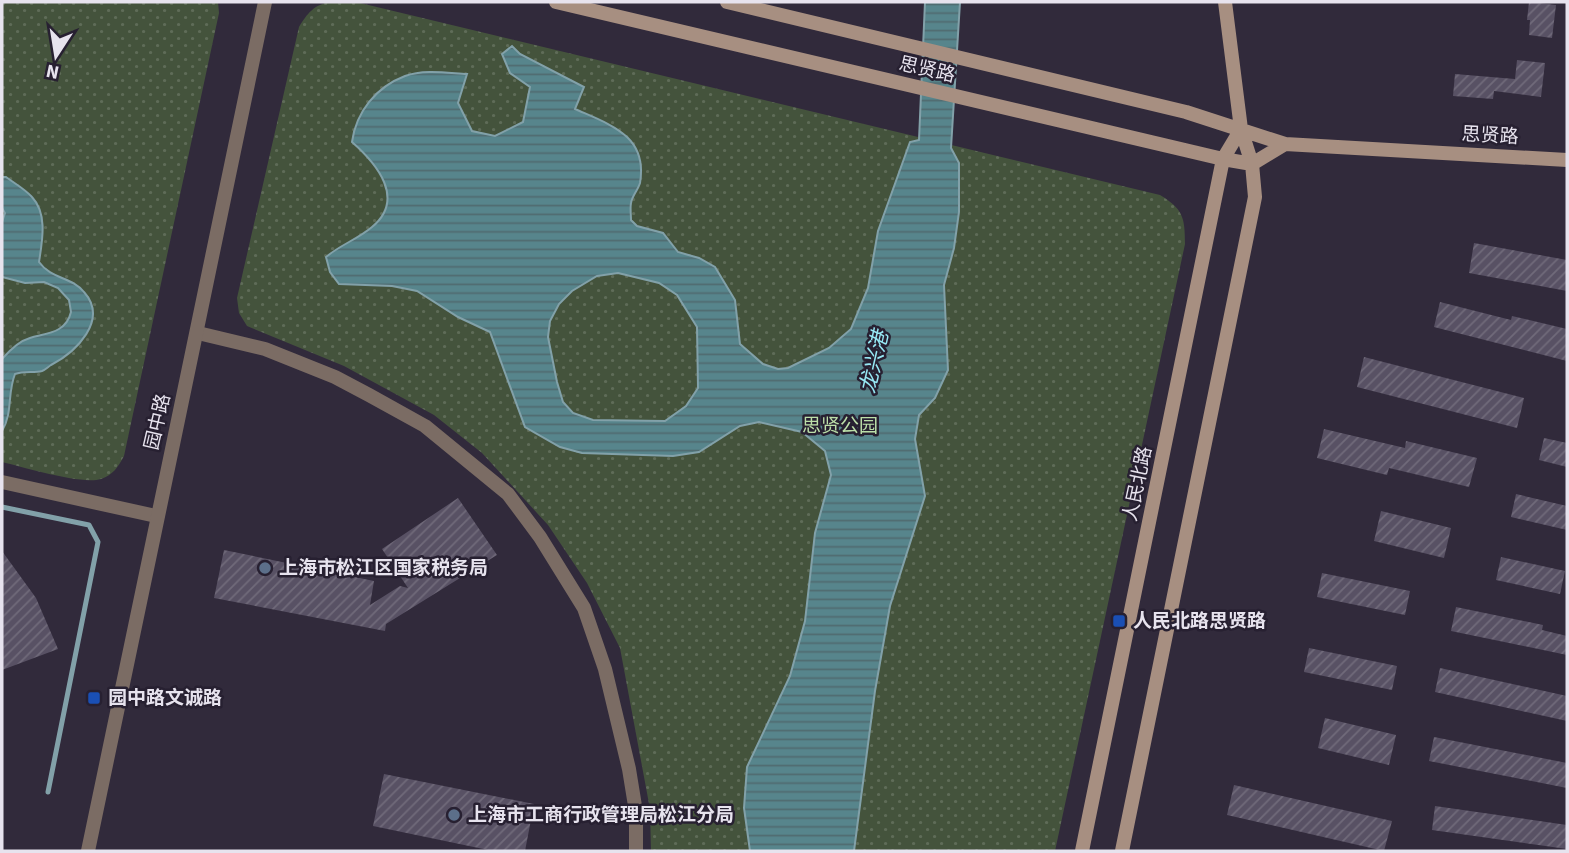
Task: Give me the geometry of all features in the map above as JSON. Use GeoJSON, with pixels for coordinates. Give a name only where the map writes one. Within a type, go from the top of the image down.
{"type":"FeatureCollection","features":[{"type":"Feature","properties":{"kind":"main road","name":"思贤路"},"geometry":{"type":"LineString","coordinates":[[556,2],[1252,164]]}},
{"type":"Feature","properties":{"kind":"main road","name":"思贤路"},"geometry":{"type":"LineString","coordinates":[[727,2],[1186,112],[1285,144],[1567,160]]}},
{"type":"Feature","properties":{"kind":"main road"},"geometry":{"type":"LineString","coordinates":[[1122,851],[1255,197],[1252,164],[1241,129],[1225,2]]}},
{"type":"Feature","properties":{"kind":"main road","name":"人民北路"},"geometry":{"type":"LineString","coordinates":[[1082,851],[1223,159],[1241,129]]}},
{"type":"Feature","properties":{"kind":"main road"},"geometry":{"type":"LineString","coordinates":[[1252,164],[1285,144]]}},
{"type":"Feature","properties":{"kind":"street","name":"园中路"},"geometry":{"type":"LineString","coordinates":[[88,851],[265,2]]}},
{"type":"Feature","properties":{"kind":"street"},"geometry":{"type":"LineString","coordinates":[[198,332],[265,349],[358,389],[425,426],[508,494],[540,537],[584,608],[605,669],[629,769],[636,813],[636,851]]}},
{"type":"Feature","properties":{"kind":"street"},"geometry":{"type":"LineString","coordinates":[[2,482],[156,516]]}},
{"type":"Feature","properties":{"kind":"green space"},"geometry":{"type":"Polygon","coordinates":[[[2,2],[218,2],[219,13],[124,456],[115,470],[101,479],[67,478],[2,462],[2,2]]]}},
{"type":"Feature","properties":{"kind":"green space","name":"思贤公园"},"geometry":{"type":"Polygon","coordinates":[[[331,2],[356,2],[1160,195],[1174,205],[1183,220],[1185,244],[1055,851],[651,851],[650,809],[620,648],[587,583],[548,525],[482,453],[434,415],[344,366],[247,326],[239,313],[237,298],[299,27],[312,10],[331,2]]]}},
{"type":"Feature","properties":{"kind":"water","name":"龙兴港"},"geometry":{"type":"Polygon","coordinates":[[[925,2],[960,2],[951,148],[959,163],[959,212],[954,248],[944,285],[948,370],[935,398],[919,415],[915,439],[925,496],[890,606],[875,691],[854,851],[750,851],[744,808],[747,767],[790,676],[805,621],[815,533],[831,475],[825,451],[802,432],[759,422],[740,426],[699,452],[673,456],[582,453],[560,447],[525,427],[490,332],[458,317],[417,291],[392,286],[339,284],[330,272],[326,257],[372,227],[387,205],[384,182],[370,161],[352,142],[354,131],[369,102],[385,87],[405,76],[428,72],[467,74],[458,103],[472,131],[495,136],[523,122],[530,87],[510,73],[502,54],[512,46],[520,54],[584,87],[575,109],[613,127],[632,143],[641,167],[640,183],[631,203],[631,220],[637,226],[663,233],[678,252],[699,258],[715,267],[735,300],[740,344],[763,364],[778,369],[788,368],[829,348],[851,329],[868,288],[878,231],[910,142],[919,140],[925,2]],[[618,273],[597,276],[572,291],[559,304],[550,321],[548,337],[563,402],[573,413],[593,420],[665,421],[686,406],[698,388],[697,327],[677,295],[659,283],[618,273]]]}},
{"type":"Feature","properties":{"kind":"water"},"geometry":{"type":"Polygon","coordinates":[[[2,177],[23,189],[37,204],[43,228],[39,262],[49,272],[79,287],[91,303],[93,313],[86,334],[70,352],[42,371],[15,374],[8,417],[2,431],[2,359],[22,341],[60,328],[71,312],[69,300],[58,288],[44,282],[25,283],[2,277],[2,222],[5,213],[2,208],[2,177]]]}},
{"type":"Feature","properties":{"kind":"building"},"geometry":{"type":"Polygon","coordinates":[[[1529,2],[1556,5],[1552,38],[1529,35],[1529,2]]]}},
{"type":"Feature","properties":{"kind":"building"},"geometry":{"type":"Polygon","coordinates":[[[1517,60],[1545,63],[1541,97],[1494,91],[1493,99],[1453,96],[1455,74],[1515,79],[1517,60]]]}},
{"type":"Feature","properties":{"kind":"building"},"geometry":{"type":"Polygon","coordinates":[[[1474,243],[1567,260],[1567,291],[1469,273],[1474,243]]]}},
{"type":"Feature","properties":{"kind":"building"},"geometry":{"type":"Polygon","coordinates":[[[1440,302],[1511,320],[1512,316],[1567,329],[1567,361],[1434,327],[1440,302]]]}},
{"type":"Feature","properties":{"kind":"building"},"geometry":{"type":"Polygon","coordinates":[[[1364,357],[1524,398],[1517,428],[1357,387],[1364,357]]]}},
{"type":"Feature","properties":{"kind":"building"},"geometry":{"type":"Polygon","coordinates":[[[1324,429],[1405,448],[1406,441],[1477,458],[1469,487],[1389,468],[1387,475],[1317,458],[1324,429]]]}},
{"type":"Feature","properties":{"kind":"building"},"geometry":{"type":"Polygon","coordinates":[[[1544,438],[1567,443],[1567,467],[1539,460],[1544,438]]]}},
{"type":"Feature","properties":{"kind":"building"},"geometry":{"type":"Polygon","coordinates":[[[1516,494],[1567,506],[1567,530],[1511,517],[1516,494]]]}},
{"type":"Feature","properties":{"kind":"building","name":"上海市松江区国家税务局"},"geometry":{"type":"Polygon","coordinates":[[[458,498],[497,555],[386,624],[385,631],[214,598],[224,550],[374,581],[370,605],[400,586],[408,588],[382,549],[458,498]]]}},
{"type":"Feature","properties":{"kind":"building"},"geometry":{"type":"Polygon","coordinates":[[[1381,511],[1451,528],[1444,558],[1374,541],[1381,511]]]}},
{"type":"Feature","properties":{"kind":"building"},"geometry":{"type":"Polygon","coordinates":[[[2,551],[36,598],[58,649],[2,670],[2,551]]]}},
{"type":"Feature","properties":{"kind":"building"},"geometry":{"type":"Polygon","coordinates":[[[1501,557],[1565,571],[1560,594],[1496,580],[1501,557]]]}},
{"type":"Feature","properties":{"kind":"building"},"geometry":{"type":"Polygon","coordinates":[[[1322,573],[1410,591],[1405,615],[1317,597],[1322,573]]]}},
{"type":"Feature","properties":{"kind":"building"},"geometry":{"type":"Polygon","coordinates":[[[1456,607],[1543,625],[1542,630],[1567,636],[1567,655],[1451,631],[1456,607]]]}},
{"type":"Feature","properties":{"kind":"building"},"geometry":{"type":"Polygon","coordinates":[[[1309,648],[1397,666],[1392,690],[1304,672],[1309,648]]]}},
{"type":"Feature","properties":{"kind":"building"},"geometry":{"type":"Polygon","coordinates":[[[1440,668],[1567,696],[1567,721],[1435,692],[1440,668]]]}},
{"type":"Feature","properties":{"kind":"building"},"geometry":{"type":"Polygon","coordinates":[[[1325,718],[1396,735],[1389,765],[1318,748],[1325,718]]]}},
{"type":"Feature","properties":{"kind":"building"},"geometry":{"type":"Polygon","coordinates":[[[1434,737],[1567,763],[1567,788],[1429,761],[1434,737]]]}},
{"type":"Feature","properties":{"kind":"building","name":"上海市工商行政管理局松江分局"},"geometry":{"type":"Polygon","coordinates":[[[384,774],[534,804],[525,851],[493,851],[373,826],[384,774]]]}},
{"type":"Feature","properties":{"kind":"building"},"geometry":{"type":"Polygon","coordinates":[[[1234,785],[1392,821],[1384,851],[1227,815],[1234,785]]]}},
{"type":"Feature","properties":{"kind":"building"},"geometry":{"type":"Polygon","coordinates":[[[1435,806],[1567,825],[1567,849],[1432,830],[1435,806]]]}},
{"type":"Feature","properties":{"kind":"waterway"},"geometry":{"type":"LineString","coordinates":[[2,507],[89,525],[98,542],[48,792]]}},
{"type":"Feature","properties":{"kind":"place","name":"上海市松江区国家税务局"},"geometry":{"type":"Point","coordinates":[265,568]}},
{"type":"Feature","properties":{"kind":"place","name":"人民北路思贤路"},"geometry":{"type":"Point","coordinates":[1119,621]}},
{"type":"Feature","properties":{"kind":"place","name":"园中路文诚路"},"geometry":{"type":"Point","coordinates":[94,698]}},
{"type":"Feature","properties":{"kind":"place","name":"上海市工商行政管理局松江分局"},"geometry":{"type":"Point","coordinates":[454,815]}}]}
